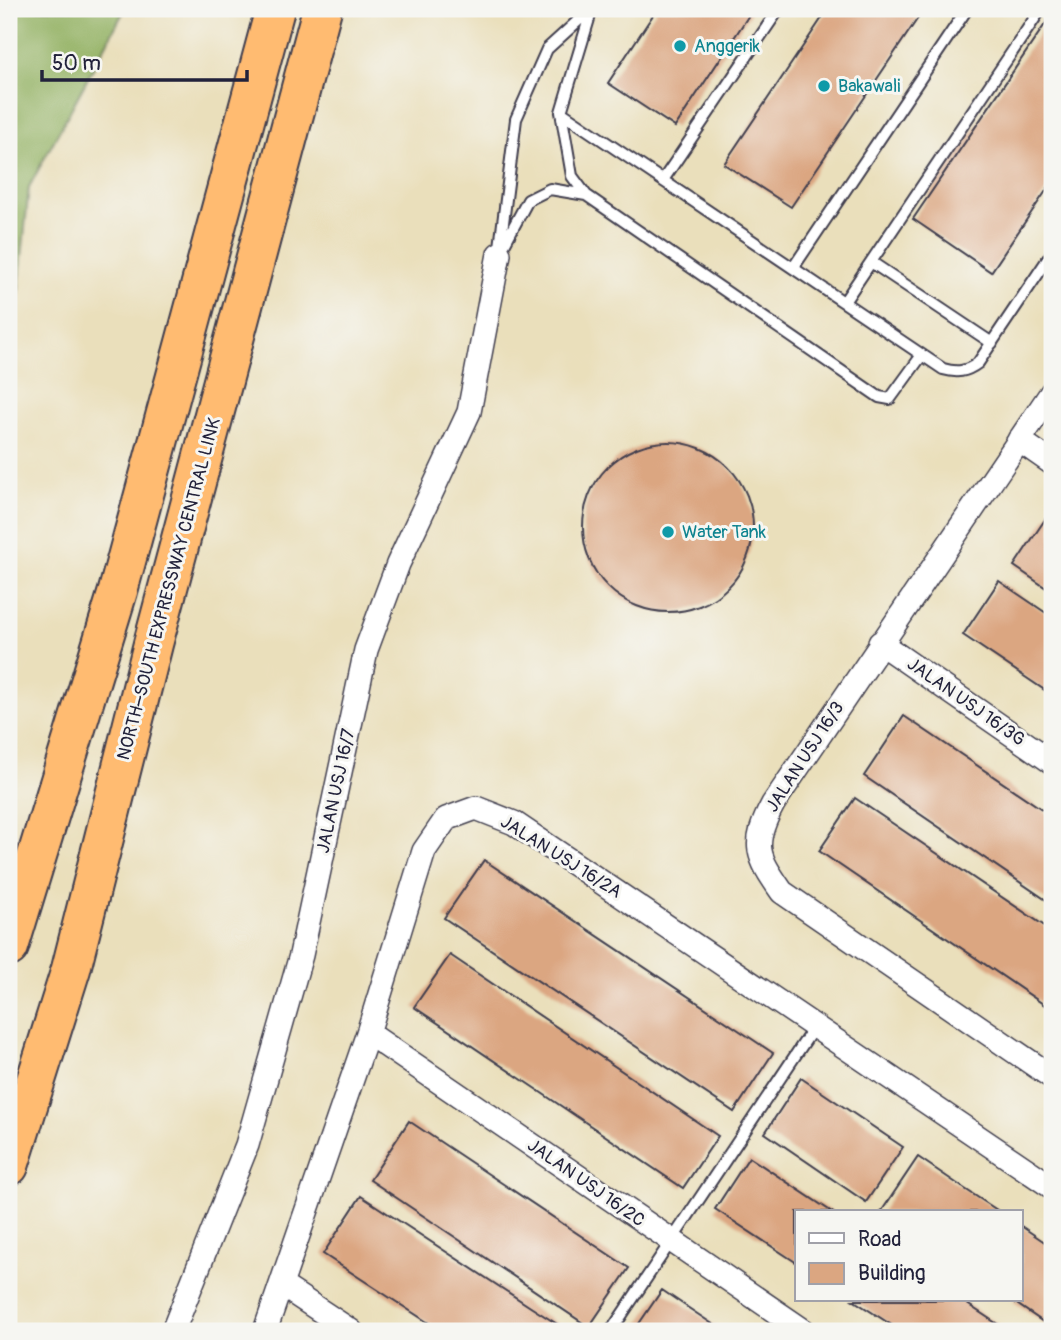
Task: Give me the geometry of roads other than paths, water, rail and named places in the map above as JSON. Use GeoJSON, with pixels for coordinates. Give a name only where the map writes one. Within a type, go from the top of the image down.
{"type":"FeatureCollection","features":[{"type":"Feature","properties":{"kind":"highway"},"geometry":{"type":"LineString","coordinates":[[9,947],[118,591],[275,9]]}},
{"type":"Feature","properties":{"kind":"highway","name":"NORTH–SOUTH EXPRESSWAY CENTRAL LINK"},"geometry":{"type":"LineString","coordinates":[[9,1166],[71,969],[153,644],[322,9]]}},
{"type":"Feature","properties":{"kind":"street","name":"JALAN USJ 16/7"},"geometry":{"type":"LineString","coordinates":[[173,1331],[247,1145],[301,955],[366,650],[398,564],[469,412],[499,254]]}},
{"type":"Feature","properties":{"kind":"street","name":"JALAN USJ 16/3"},"geometry":{"type":"LineString","coordinates":[[1052,392],[773,804],[761,826],[760,860],[782,892],[1052,1077]]}},
{"type":"Feature","properties":{"kind":"street"},"geometry":{"type":"LineString","coordinates":[[1019,440],[1052,463]]}},
{"type":"Feature","properties":{"kind":"street","name":"JALAN USJ 16/3G"},"geometry":{"type":"LineString","coordinates":[[880,643],[1052,762]]}},
{"type":"Feature","properties":{"kind":"street","name":"JALAN USJ 16/2A"},"geometry":{"type":"LineString","coordinates":[[265,1331],[283,1286],[368,1033],[424,851],[446,819],[476,808],[514,823],[1052,1187]]}},
{"type":"Feature","properties":{"kind":"street","name":"JALAN USJ 16/2C"},"geometry":{"type":"LineString","coordinates":[[368,1033],[804,1331]]}},
{"type":"Feature","properties":{"kind":"street"},"geometry":{"type":"LineString","coordinates":[[283,1286],[351,1331]]}},
{"type":"Feature","properties":{"kind":"lane"},"geometry":{"type":"LineString","coordinates":[[592,9],[561,112],[572,176],[586,195],[879,397],[890,399],[922,355]]}},
{"type":"Feature","properties":{"kind":"lane"},"geometry":{"type":"LineString","coordinates":[[499,254],[516,119],[547,49],[592,9]]}},
{"type":"Feature","properties":{"kind":"lane"},"geometry":{"type":"LineString","coordinates":[[663,180],[779,9]]}},
{"type":"Feature","properties":{"kind":"lane"},"geometry":{"type":"LineString","coordinates":[[793,268],[967,9]]}},
{"type":"Feature","properties":{"kind":"lane"},"geometry":{"type":"LineString","coordinates":[[844,302],[1041,9]]}},
{"type":"Feature","properties":{"kind":"lane"},"geometry":{"type":"LineString","coordinates":[[561,112],[943,369],[956,372],[969,370],[978,363],[1052,253]]}},
{"type":"Feature","properties":{"kind":"lane"},"geometry":{"type":"LineString","coordinates":[[499,254],[528,200],[550,189],[586,195]]}},
{"type":"Feature","properties":{"kind":"lane"},"geometry":{"type":"LineString","coordinates":[[871,262],[992,343]]}},
{"type":"Feature","properties":{"kind":"lane"},"geometry":{"type":"LineString","coordinates":[[611,1331],[815,1026]]}},
{"type":"Feature","properties":{"kind":"place","name":"Anggerik"},"geometry":{"type":"Point","coordinates":[680,46]}},
{"type":"Feature","properties":{"kind":"place","name":"Bakawali"},"geometry":{"type":"Point","coordinates":[824,86]}},
{"type":"Feature","properties":{"kind":"place","name":"Water Tank"},"geometry":{"type":"Point","coordinates":[668,532]}}]}
